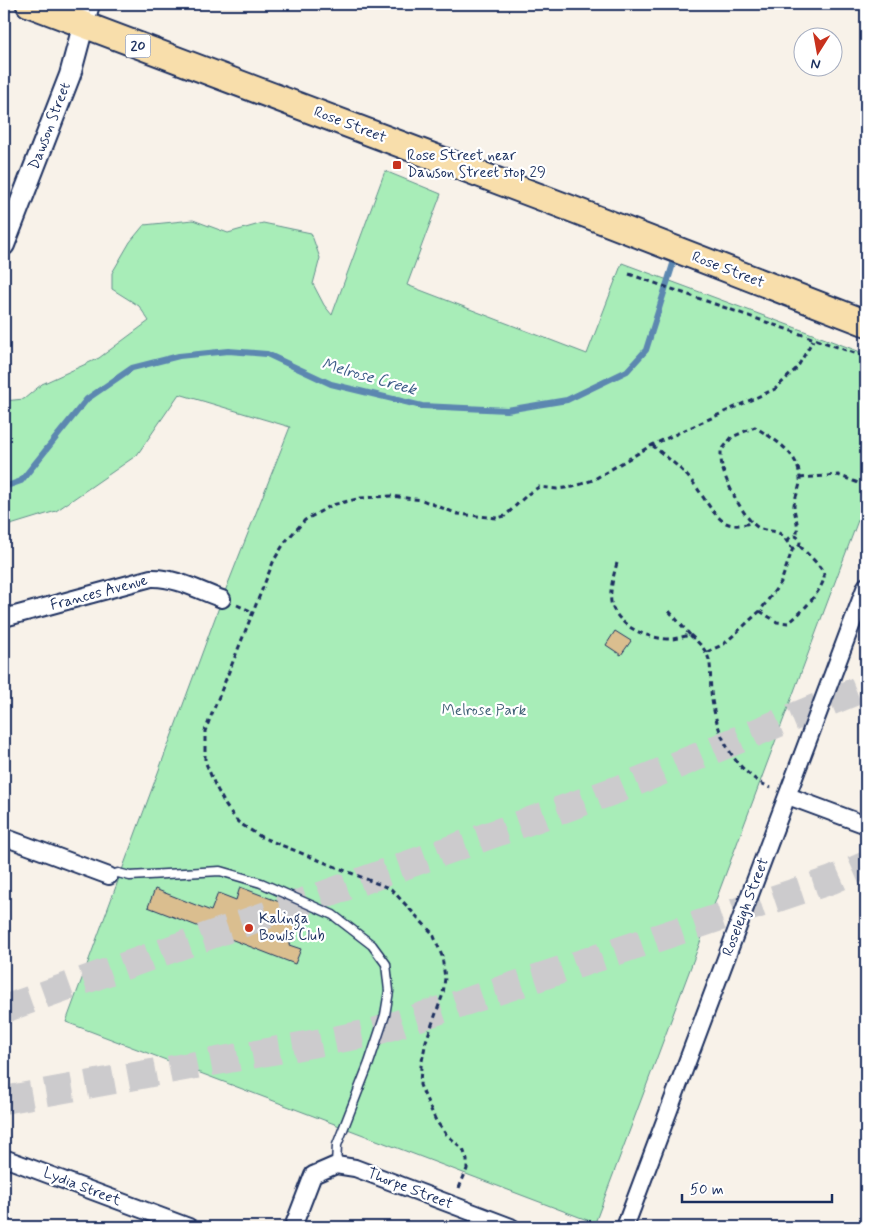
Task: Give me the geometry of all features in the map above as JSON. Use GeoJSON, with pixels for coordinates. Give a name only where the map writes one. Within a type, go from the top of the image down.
{"type":"FeatureCollection","features":[{"type":"Feature","properties":{"kind":"main road","name":"Rose Street"},"geometry":{"type":"LineString","coordinates":[[29,4],[86,14],[563,206],[866,322]]}},
{"type":"Feature","properties":{"kind":"street","name":"Dawson Street"},"geometry":{"type":"LineString","coordinates":[[4,245],[70,75],[86,14]]}},
{"type":"Feature","properties":{"kind":"street","name":"Frances Avenue"},"geometry":{"type":"LineString","coordinates":[[4,618],[151,578],[161,577],[222,599]]}},
{"type":"Feature","properties":{"kind":"street","name":"Roseleigh Street"},"geometry":{"type":"LineString","coordinates":[[625,1227],[866,586]]}},
{"type":"Feature","properties":{"kind":"street"},"geometry":{"type":"LineString","coordinates":[[788,796],[866,826]]}},
{"type":"Feature","properties":{"kind":"street"},"geometry":{"type":"LineString","coordinates":[[4,837],[109,876]]}},
{"type":"Feature","properties":{"kind":"street","name":"Lydia Street"},"geometry":{"type":"LineString","coordinates":[[4,1158],[189,1227]]}},
{"type":"Feature","properties":{"kind":"street","name":"Thorpe Street"},"geometry":{"type":"LineString","coordinates":[[336,1165],[355,1168],[511,1227]]}},
{"type":"Feature","properties":{"kind":"street"},"geometry":{"type":"LineString","coordinates":[[294,1227],[313,1175],[336,1165]]}},
{"type":"Feature","properties":{"kind":"lane"},"geometry":{"type":"LineString","coordinates":[[109,876],[118,873],[130,876],[220,871],[261,883],[333,915],[372,945],[386,964],[388,999],[385,1015],[369,1063],[336,1145],[336,1165]]}},
{"type":"Feature","properties":{"kind":"path"},"geometry":{"type":"LineString","coordinates":[[629,274],[866,357]]}},
{"type":"Feature","properties":{"kind":"path"},"geometry":{"type":"LineString","coordinates":[[453,1205],[467,1169],[467,1160],[463,1149],[436,1122],[420,1085],[426,1041],[443,994],[445,978],[442,956],[433,934],[391,889],[261,837],[238,822],[226,806],[214,784],[205,761],[205,731],[274,560],[285,542],[305,520],[332,505],[361,498],[391,496],[422,500],[458,514],[497,518],[505,516],[528,494],[539,488],[557,489],[573,487],[594,480],[652,445],[775,389],[797,368],[813,340]]}},
{"type":"Feature","properties":{"kind":"path"},"geometry":{"type":"LineString","coordinates":[[793,548],[783,534],[760,528],[751,523],[741,510],[722,468],[721,451],[732,436],[755,427],[778,441],[793,456],[800,478],[794,512],[799,527],[796,536]]}},
{"type":"Feature","properties":{"kind":"path"},"geometry":{"type":"LineString","coordinates":[[652,445],[692,480],[698,492],[724,521],[732,525],[751,523]]}},
{"type":"Feature","properties":{"kind":"path"},"geometry":{"type":"LineString","coordinates":[[800,478],[838,475],[866,486]]}},
{"type":"Feature","properties":{"kind":"path"},"geometry":{"type":"LineString","coordinates":[[788,543],[791,536],[796,536]]}},
{"type":"Feature","properties":{"kind":"path"},"geometry":{"type":"LineString","coordinates":[[760,611],[777,622],[788,623],[796,618],[822,586],[825,576],[822,570],[799,545],[800,540],[796,536]]}},
{"type":"Feature","properties":{"kind":"path"},"geometry":{"type":"LineString","coordinates":[[707,652],[724,644],[760,611],[781,582],[793,548],[799,545]]}},
{"type":"Feature","properties":{"kind":"path"},"geometry":{"type":"LineString","coordinates":[[617,563],[612,581],[612,605],[624,622],[635,631],[652,637],[672,639],[690,634]]}},
{"type":"Feature","properties":{"kind":"path"},"geometry":{"type":"LineString","coordinates":[[669,611],[707,652],[711,669],[712,699],[725,745],[735,761],[746,774],[761,784],[788,796]]}},
{"type":"Feature","properties":{"kind":"green space","name":"Melrose Park"},"geometry":{"type":"Polygon","coordinates":[[[385,171],[441,194],[407,285],[587,354],[622,263],[866,354],[866,499],[595,1223],[66,1022],[222,599],[290,427],[179,394],[137,455],[56,511],[4,527],[4,401],[24,399],[42,384],[99,358],[149,321],[139,306],[112,289],[112,273],[130,242],[144,225],[193,220],[228,233],[263,223],[311,233],[320,258],[313,284],[324,305],[332,315],[385,171]]]}},
{"type":"Feature","properties":{"kind":"building"},"geometry":{"type":"Polygon","coordinates":[[[615,631],[631,641],[621,655],[606,645],[615,631]]]}},
{"type":"Feature","properties":{"kind":"building","name":"Kalinga Bowls Club"},"geometry":{"type":"Polygon","coordinates":[[[240,887],[303,911],[289,945],[301,949],[295,964],[148,907],[155,889],[211,911],[218,893],[236,900],[240,887]]]}},
{"type":"Feature","properties":{"kind":"waterway","name":"Melrose Creek"},"geometry":{"type":"LineString","coordinates":[[4,487],[21,481],[87,399],[132,368],[179,356],[228,351],[267,354],[331,384],[422,406],[507,410],[567,400],[627,371],[646,350],[673,264]]}},
{"type":"Feature","properties":{"kind":"tunnel"},"geometry":{"type":"LineString","coordinates":[[4,1009],[619,789],[866,687]]}},
{"type":"Feature","properties":{"kind":"tunnel"},"geometry":{"type":"LineString","coordinates":[[4,1100],[371,1033],[832,880],[866,865]]}},
{"type":"Feature","properties":{"kind":"place","name":"Rose Street near Dawson Street stop 29"},"geometry":{"type":"Point","coordinates":[397,165]}},
{"type":"Feature","properties":{"kind":"place","name":"Kalinga Bowls Club"},"geometry":{"type":"Point","coordinates":[249,928]}}]}
